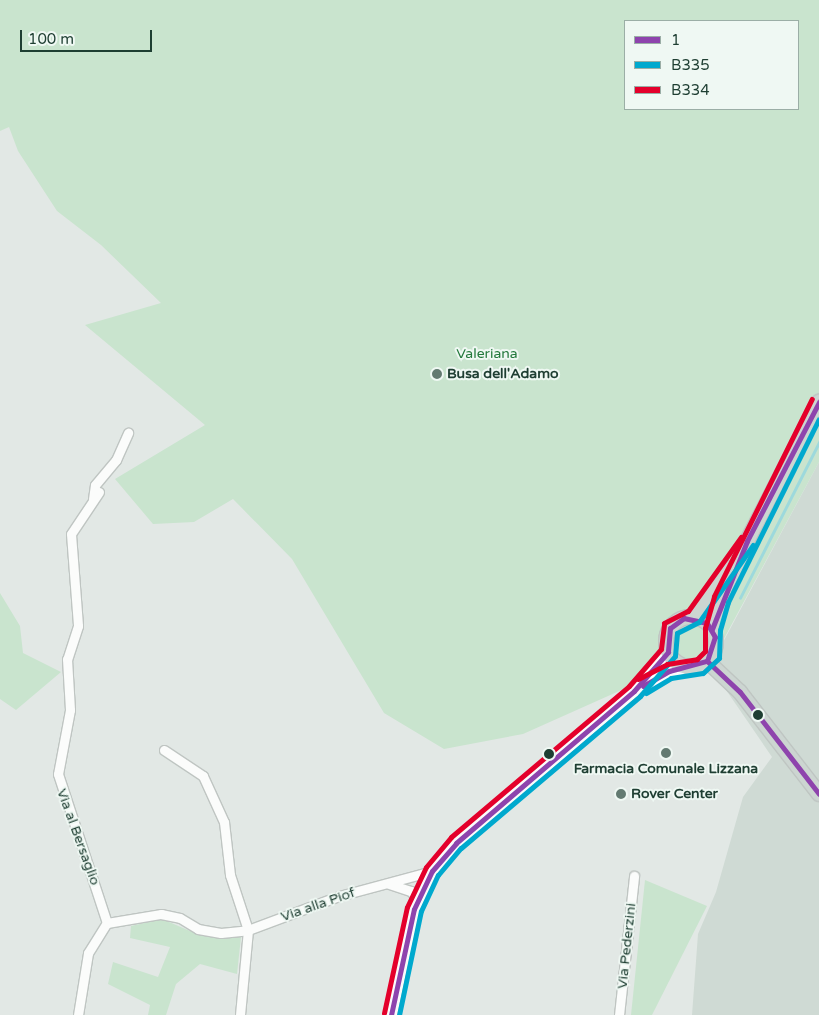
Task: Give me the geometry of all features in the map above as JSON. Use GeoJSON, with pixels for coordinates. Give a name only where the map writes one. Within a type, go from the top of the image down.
{"type":"FeatureCollection","features":[{"type":"Feature","properties":{"kind":"main road"},"geometry":{"type":"LineString","coordinates":[[634,691],[684,667],[707,661],[716,646],[712,629],[746,541],[819,402]]}},
{"type":"Feature","properties":{"kind":"main road"},"geometry":{"type":"LineString","coordinates":[[391,1015],[416,894],[432,871],[456,843],[634,691],[668,652],[670,628],[693,617],[746,541]]}},
{"type":"Feature","properties":{"kind":"main road"},"geometry":{"type":"LineString","coordinates":[[693,617],[712,629]]}},
{"type":"Feature","properties":{"kind":"main road"},"geometry":{"type":"LineString","coordinates":[[668,652],[684,667]]}},
{"type":"Feature","properties":{"kind":"main road"},"geometry":{"type":"LineString","coordinates":[[707,661],[740,692],[819,794]]}},
{"type":"Feature","properties":{"kind":"street","name":"Via al Bersaglio"},"geometry":{"type":"LineString","coordinates":[[107,924],[58,774],[70,710],[67,659],[78,626],[70,534],[96,496],[95,485],[113,466],[120,441],[128,433]]}},
{"type":"Feature","properties":{"kind":"street"},"geometry":{"type":"LineString","coordinates":[[164,750],[204,776],[224,822],[230,875],[248,930],[240,1015]]}},
{"type":"Feature","properties":{"kind":"street","name":"Via alla Piof"},"geometry":{"type":"LineString","coordinates":[[107,924],[161,914],[180,918],[198,929],[221,933],[248,930],[339,896],[432,871]]}},
{"type":"Feature","properties":{"kind":"street","name":"Via Pederzini"},"geometry":{"type":"LineString","coordinates":[[619,1015],[634,876]]}},
{"type":"Feature","properties":{"kind":"street"},"geometry":{"type":"LineString","coordinates":[[408,878],[416,894]]}},
{"type":"Feature","properties":{"kind":"street"},"geometry":{"type":"LineString","coordinates":[[389,884],[416,894]]}},
{"type":"Feature","properties":{"kind":"street"},"geometry":{"type":"LineString","coordinates":[[78,1015],[88,953],[107,924]]}},
{"type":"Feature","properties":{"kind":"shaded area"},"geometry":{"type":"Polygon","coordinates":[[[819,462],[819,1015],[692,1015],[698,934],[716,892],[743,797],[772,757],[702,655],[721,646],[819,462]]]}},
{"type":"Feature","properties":{"kind":"green space","name":"Valeriana"},"geometry":{"type":"Polygon","coordinates":[[[0,0],[819,0],[819,462],[720,646],[523,734],[444,749],[384,713],[292,559],[233,499],[194,522],[153,524],[115,479],[205,425],[85,325],[161,303],[101,245],[57,211],[18,151],[9,127],[0,131],[0,0]]]}},
{"type":"Feature","properties":{"kind":"green space"},"geometry":{"type":"Polygon","coordinates":[[[0,593],[20,626],[23,653],[61,672],[16,710],[0,699],[0,593]]]}},
{"type":"Feature","properties":{"kind":"green space"},"geometry":{"type":"Polygon","coordinates":[[[645,880],[707,906],[652,1015],[631,1015],[645,880]]]}},
{"type":"Feature","properties":{"kind":"green space"},"geometry":{"type":"Polygon","coordinates":[[[162,919],[190,931],[241,937],[237,974],[200,964],[176,984],[166,1015],[148,1015],[150,1005],[108,984],[113,962],[158,977],[170,947],[130,938],[131,926],[162,919]]]}},
{"type":"Feature","properties":{"kind":"waterway"},"geometry":{"type":"LineString","coordinates":[[740,598],[819,442]]}},
{"type":"Feature","properties":{"kind":"transit line","name":"B334"},"geometry":{"type":"LineString","coordinates":[[638,679],[667,664],[697,659],[705,651],[705,628],[714,596],[812,399]]}},
{"type":"Feature","properties":{"kind":"transit line","name":"1"},"geometry":{"type":"LineString","coordinates":[[712,629],[747,541],[819,402]]}},
{"type":"Feature","properties":{"kind":"transit line","name":"B335"},"geometry":{"type":"LineString","coordinates":[[646,693],[671,678],[703,673],[719,658],[720,630],[728,602],[819,419]]}},
{"type":"Feature","properties":{"kind":"transit line","name":"B334"},"geometry":{"type":"LineString","coordinates":[[384,1013],[407,907],[426,867],[451,837],[629,686],[661,649],[664,623],[688,611],[741,537]]}},
{"type":"Feature","properties":{"kind":"transit line","name":"B335"},"geometry":{"type":"LineString","coordinates":[[399,1015],[421,911],[438,875],[461,848],[640,696],[675,656],[677,633],[699,622],[753,545]]}},
{"type":"Feature","properties":{"kind":"transit line","name":"1"},"geometry":{"type":"LineString","coordinates":[[643,686],[669,671],[707,661],[715,637],[707,623],[684,618],[670,628],[668,652]]}},
{"type":"Feature","properties":{"kind":"transit line","name":"1"},"geometry":{"type":"LineString","coordinates":[[391,1015],[414,909],[432,871],[456,843],[634,691],[668,652]]}},
{"type":"Feature","properties":{"kind":"transit line","name":"1"},"geometry":{"type":"LineString","coordinates":[[707,661],[740,692],[819,794]]}},
{"type":"Feature","properties":{"kind":"place","name":"Busa dell'Adamo"},"geometry":{"type":"Point","coordinates":[437,374]}},
{"type":"Feature","properties":{"kind":"place","name":"Farmacia Comunale Lizzana"},"geometry":{"type":"Point","coordinates":[666,753]}},
{"type":"Feature","properties":{"kind":"place","name":"Rover Center"},"geometry":{"type":"Point","coordinates":[621,794]}}]}
